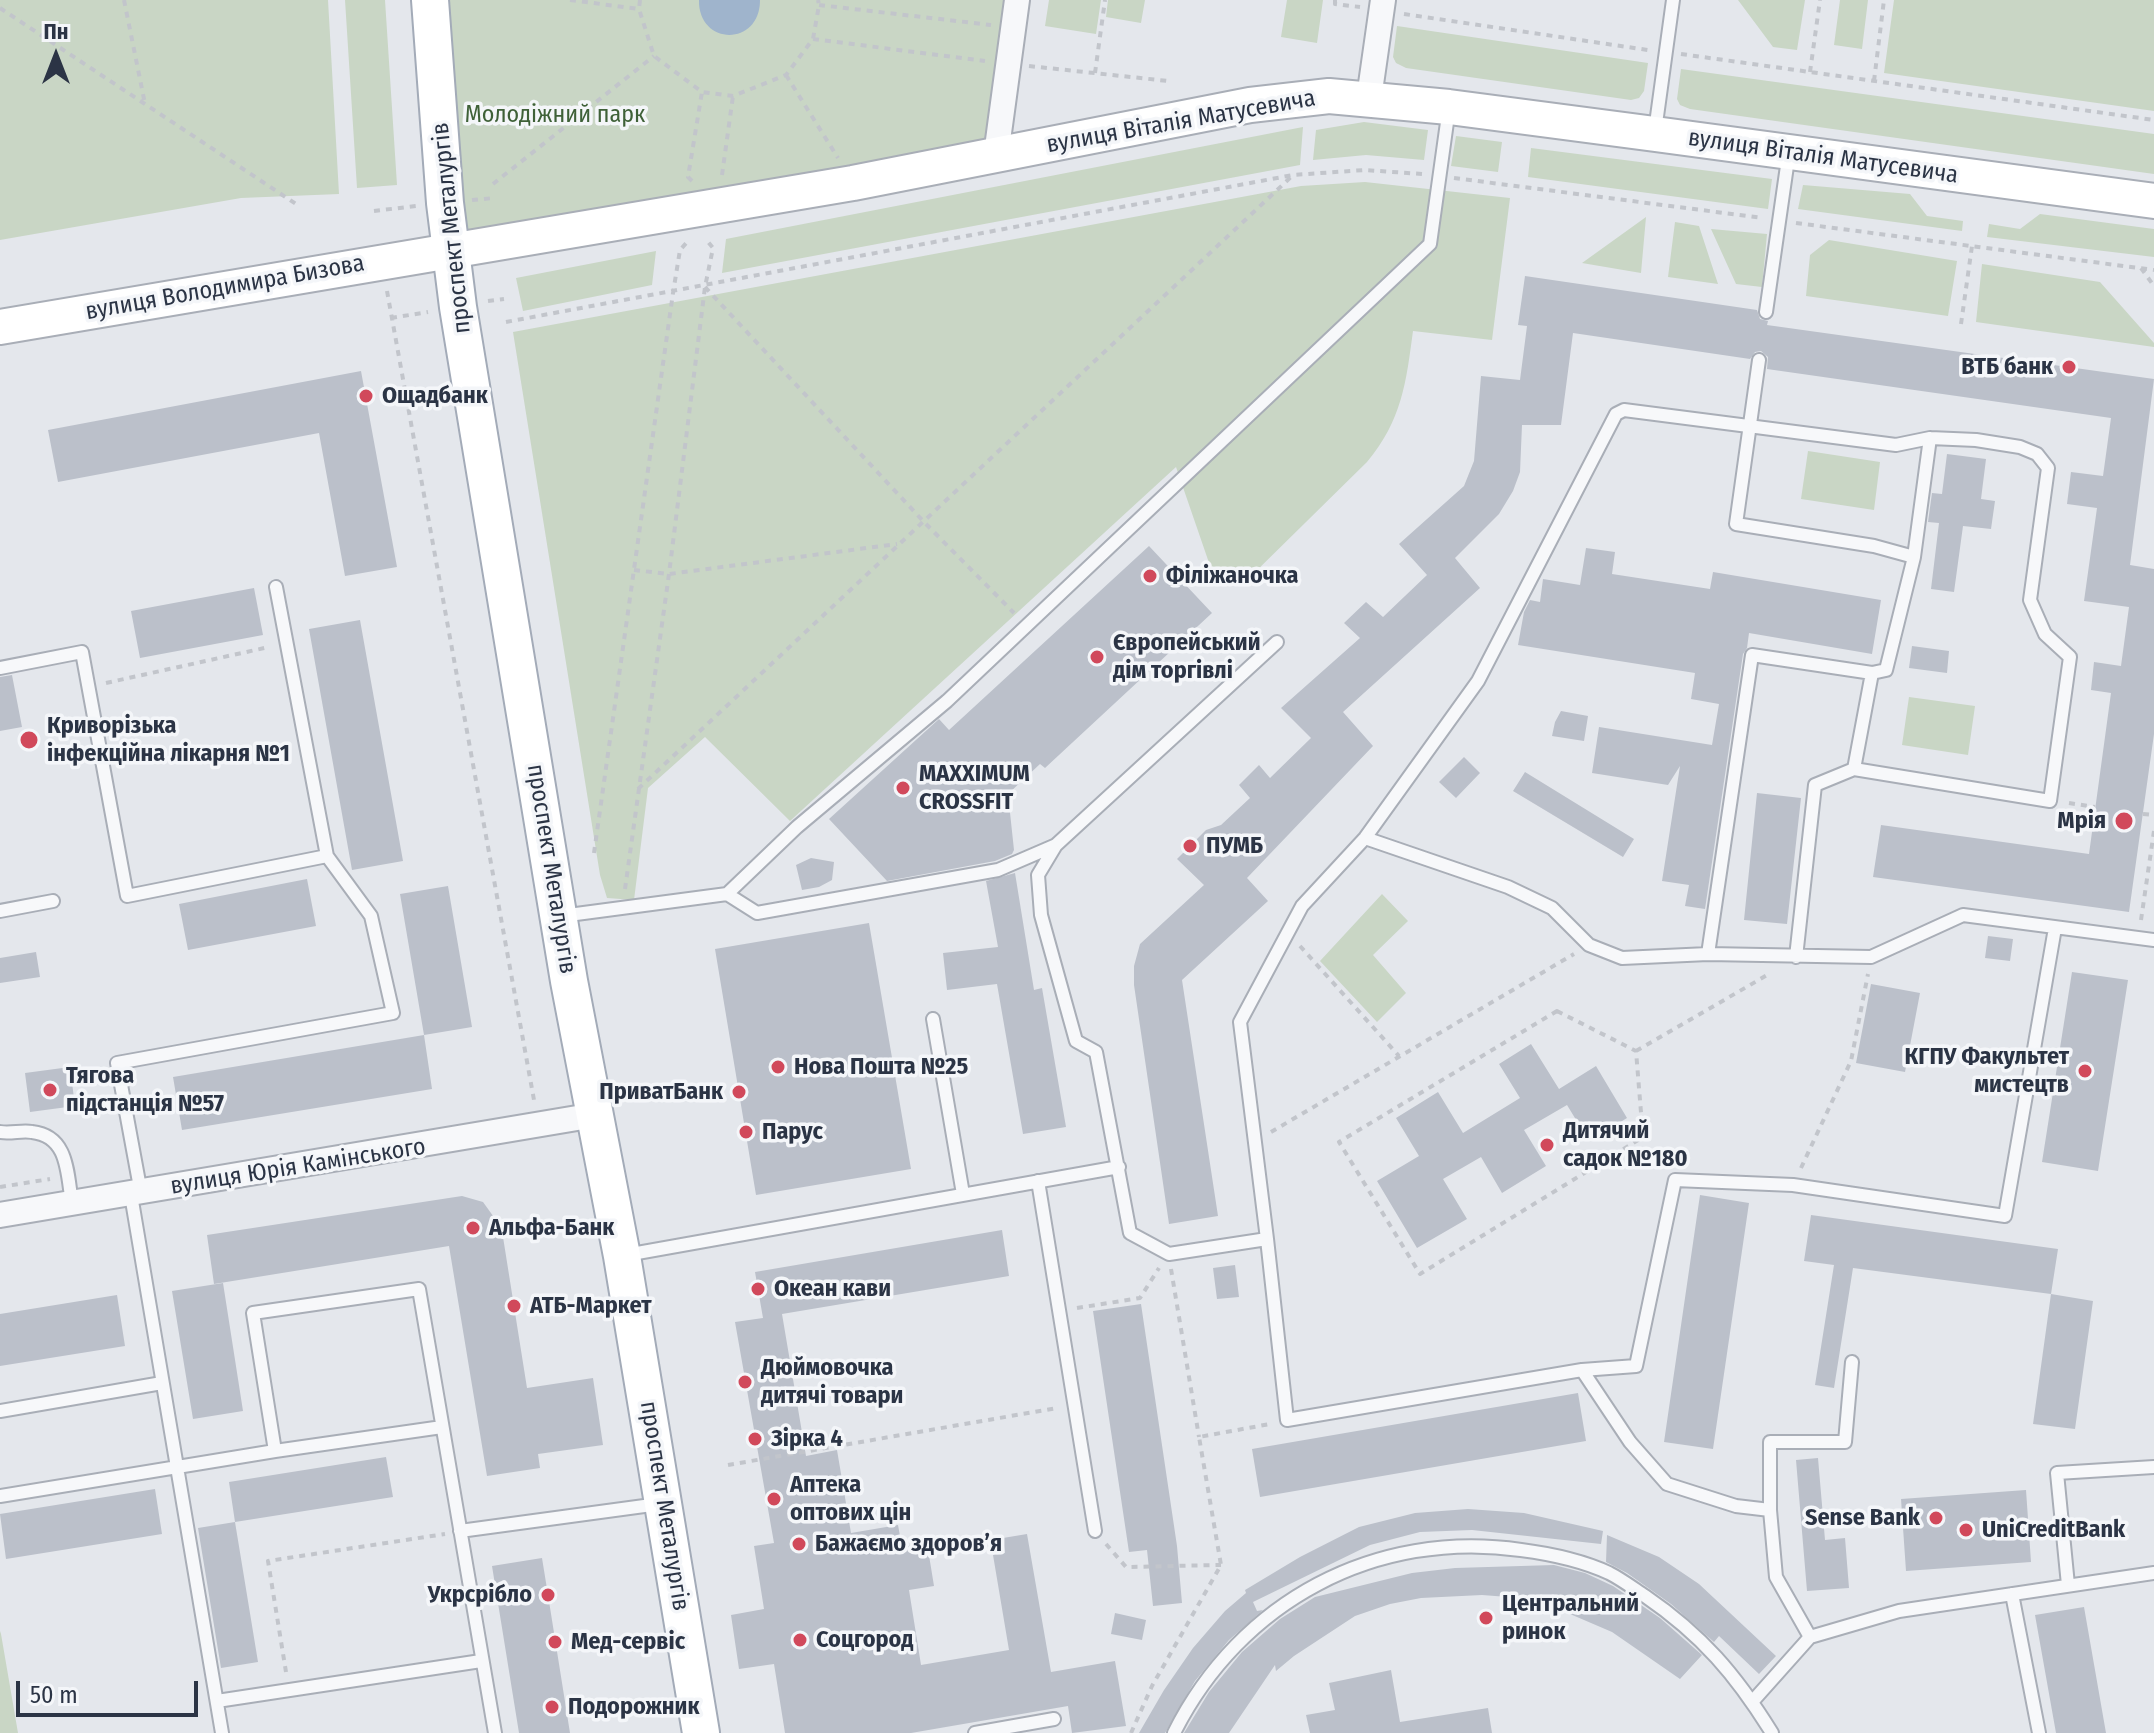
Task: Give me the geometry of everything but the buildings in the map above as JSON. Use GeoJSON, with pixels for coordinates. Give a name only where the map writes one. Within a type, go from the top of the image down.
{"type":"FeatureCollection","features":[{"type":"Feature","properties":{"kind":"main road","name":"проспект Металургів"},"geometry":{"type":"LineString","coordinates":[[430,0],[450,252],[558,916],[622,1256],[701,1733]]}},
{"type":"Feature","properties":{"kind":"street"},"geometry":{"type":"LineString","coordinates":[[996,155],[1017,0]]}},
{"type":"Feature","properties":{"kind":"street"},"geometry":{"type":"LineString","coordinates":[[1369,98],[1382,5]]}},
{"type":"Feature","properties":{"kind":"street","name":"вулиця Віталія Матусевича"},"geometry":{"type":"LineString","coordinates":[[450,252],[701,211],[1291,98],[1329,96],[1449,107],[2154,201]]}},
{"type":"Feature","properties":{"kind":"street","name":"вулиця Володимира Бизова"},"geometry":{"type":"LineString","coordinates":[[0,327],[450,252]]}},
{"type":"Feature","properties":{"kind":"street","name":"вулиця Юрія Камінського"},"geometry":{"type":"LineString","coordinates":[[0,1215],[595,1115]]}},
{"type":"Feature","properties":{"kind":"lane"},"geometry":{"type":"LineString","coordinates":[[1655,134],[1673,0]]}},
{"type":"Feature","properties":{"kind":"lane"},"geometry":{"type":"LineString","coordinates":[[558,916],[727,894],[797,827],[947,701],[1430,244],[1449,107]]}},
{"type":"Feature","properties":{"kind":"lane"},"geometry":{"type":"LineString","coordinates":[[1766,312],[1789,152]]}},
{"type":"Feature","properties":{"kind":"lane"},"geometry":{"type":"LineString","coordinates":[[1759,360],[1736,524],[1874,546],[1914,557]]}},
{"type":"Feature","properties":{"kind":"lane"},"geometry":{"type":"LineString","coordinates":[[1796,957],[1815,785],[1854,769],[2050,801],[2070,657],[2045,634],[2030,600],[2048,468],[2037,454],[2020,447],[1976,440],[1930,438],[1896,445],[1624,410],[1616,414],[1478,681],[1365,838],[1302,906],[1240,1022],[1287,1420],[1582,1370],[1636,1366],[1675,1180],[1793,1185],[2005,1216],[2055,928]]}},
{"type":"Feature","properties":{"kind":"lane"},"geometry":{"type":"LineString","coordinates":[[1708,954],[1752,655],[1872,673],[1886,670],[1914,557],[1930,438]]}},
{"type":"Feature","properties":{"kind":"lane"},"geometry":{"type":"LineString","coordinates":[[222,1733],[162,1383],[117,1063],[393,1013],[371,916],[327,856],[276,587]]}},
{"type":"Feature","properties":{"kind":"lane"},"geometry":{"type":"LineString","coordinates":[[1267,1239],[1169,1254],[1130,1233],[1096,1052],[1076,1041],[1041,915],[1038,875],[1056,845],[1277,642]]}},
{"type":"Feature","properties":{"kind":"lane"},"geometry":{"type":"LineString","coordinates":[[0,668],[82,652],[127,896],[327,856]]}},
{"type":"Feature","properties":{"kind":"lane"},"geometry":{"type":"LineString","coordinates":[[1854,769],[1872,673]]}},
{"type":"Feature","properties":{"kind":"lane"},"geometry":{"type":"LineString","coordinates":[[1365,838],[1508,887],[1552,908],[1589,945],[1622,958],[1708,954],[1871,957],[1963,915],[2154,940]]}},
{"type":"Feature","properties":{"kind":"lane"},"geometry":{"type":"LineString","coordinates":[[727,894],[757,913],[998,870],[1056,845]]}},
{"type":"Feature","properties":{"kind":"lane"},"geometry":{"type":"LineString","coordinates":[[0,911],[53,901]]}},
{"type":"Feature","properties":{"kind":"lane"},"geometry":{"type":"LineString","coordinates":[[933,1019],[963,1194]]}},
{"type":"Feature","properties":{"kind":"lane"},"geometry":{"type":"LineString","coordinates":[[0,1132],[30,1131],[50,1136],[60,1145],[72,1203]]}},
{"type":"Feature","properties":{"kind":"lane"},"geometry":{"type":"LineString","coordinates":[[622,1256],[1119,1167]]}},
{"type":"Feature","properties":{"kind":"lane"},"geometry":{"type":"LineString","coordinates":[[1038,1181],[1095,1531]]}},
{"type":"Feature","properties":{"kind":"lane"},"geometry":{"type":"LineString","coordinates":[[275,1451],[253,1313],[419,1289],[495,1733]]}},
{"type":"Feature","properties":{"kind":"lane"},"geometry":{"type":"LineString","coordinates":[[1810,1637],[1776,1577],[1770,1510],[1770,1442],[1845,1442],[1852,1362]]}},
{"type":"Feature","properties":{"kind":"lane"},"geometry":{"type":"LineString","coordinates":[[1582,1370],[1630,1442],[1667,1484],[1736,1506],[1770,1510]]}},
{"type":"Feature","properties":{"kind":"lane"},"geometry":{"type":"LineString","coordinates":[[0,1411],[162,1383]]}},
{"type":"Feature","properties":{"kind":"lane"},"geometry":{"type":"LineString","coordinates":[[0,1496],[442,1427]]}},
{"type":"Feature","properties":{"kind":"lane"},"geometry":{"type":"LineString","coordinates":[[2068,1585],[2057,1473],[2154,1467]]}},
{"type":"Feature","properties":{"kind":"lane"},"geometry":{"type":"LineString","coordinates":[[460,1531],[664,1504]]}},
{"type":"Feature","properties":{"kind":"lane"},"geometry":{"type":"LineString","coordinates":[[1174,1733],[1186,1709],[1229,1652],[1287,1602],[1365,1563],[1409,1550],[1449,1545],[1490,1545],[1542,1552],[1579,1561],[1612,1574],[1661,1608],[1716,1655],[1772,1733]]}},
{"type":"Feature","properties":{"kind":"lane"},"geometry":{"type":"LineString","coordinates":[[1752,1702],[1810,1637],[1899,1611],[2154,1573]]}},
{"type":"Feature","properties":{"kind":"lane"},"geometry":{"type":"LineString","coordinates":[[2012,1594],[2039,1733]]}},
{"type":"Feature","properties":{"kind":"lane"},"geometry":{"type":"LineString","coordinates":[[217,1701],[481,1661]]}},
{"type":"Feature","properties":{"kind":"lane"},"geometry":{"type":"LineString","coordinates":[[975,1733],[1054,1719]]}},
{"type":"Feature","properties":{"kind":"path"},"geometry":{"type":"LineString","coordinates":[[124,0],[145,104]]}},
{"type":"Feature","properties":{"kind":"path"},"geometry":{"type":"LineString","coordinates":[[570,0],[639,9]]}},
{"type":"Feature","properties":{"kind":"path"},"geometry":{"type":"LineString","coordinates":[[640,0],[639,9],[654,56],[702,92],[733,96],[786,75],[813,39],[818,2],[1013,28]]}},
{"type":"Feature","properties":{"kind":"path"},"geometry":{"type":"LineString","coordinates":[[1095,73],[1105,0]]}},
{"type":"Feature","properties":{"kind":"path"},"geometry":{"type":"LineString","coordinates":[[1810,72],[1820,0]]}},
{"type":"Feature","properties":{"kind":"path"},"geometry":{"type":"LineString","coordinates":[[1874,81],[1884,0]]}},
{"type":"Feature","properties":{"kind":"path"},"geometry":{"type":"LineString","coordinates":[[1382,5],[1666,52],[2154,120]]}},
{"type":"Feature","properties":{"kind":"path"},"geometry":{"type":"LineString","coordinates":[[0,8],[296,204]]}},
{"type":"Feature","properties":{"kind":"path"},"geometry":{"type":"LineString","coordinates":[[493,184],[654,56]]}},
{"type":"Feature","properties":{"kind":"path"},"geometry":{"type":"LineString","coordinates":[[786,75],[853,183]]}},
{"type":"Feature","properties":{"kind":"path"},"geometry":{"type":"LineString","coordinates":[[622,908],[705,287],[713,248],[688,177],[702,92]]}},
{"type":"Feature","properties":{"kind":"path"},"geometry":{"type":"LineString","coordinates":[[594,853],[680,250],[722,176],[733,96]]}},
{"type":"Feature","properties":{"kind":"path"},"geometry":{"type":"LineString","coordinates":[[506,322],[1293,175],[1365,170],[1439,176]]}},
{"type":"Feature","properties":{"kind":"path"},"geometry":{"type":"LineString","coordinates":[[638,789],[1293,175]]}},
{"type":"Feature","properties":{"kind":"path"},"geometry":{"type":"LineString","coordinates":[[374,211],[405,207]]}},
{"type":"Feature","properties":{"kind":"path"},"geometry":{"type":"LineString","coordinates":[[1961,324],[1972,246]]}},
{"type":"Feature","properties":{"kind":"path"},"geometry":{"type":"LineString","coordinates":[[2141,268],[2154,286]]}},
{"type":"Feature","properties":{"kind":"path"},"geometry":{"type":"LineString","coordinates":[[705,287],[924,522],[1027,627]]}},
{"type":"Feature","properties":{"kind":"path"},"geometry":{"type":"LineString","coordinates":[[386,288],[539,1126]]}},
{"type":"Feature","properties":{"kind":"path"},"geometry":{"type":"LineString","coordinates":[[634,570],[669,574],[900,544]]}},
{"type":"Feature","properties":{"kind":"path"},"geometry":{"type":"LineString","coordinates":[[88,687],[287,643]]}},
{"type":"Feature","properties":{"kind":"path"},"geometry":{"type":"LineString","coordinates":[[2050,801],[2095,807]]}},
{"type":"Feature","properties":{"kind":"path"},"geometry":{"type":"LineString","coordinates":[[2143,814],[2154,815]]}},
{"type":"Feature","properties":{"kind":"path"},"geometry":{"type":"LineString","coordinates":[[2139,938],[2154,831]]}},
{"type":"Feature","properties":{"kind":"path"},"geometry":{"type":"LineString","coordinates":[[1288,933],[1399,1056]]}},
{"type":"Feature","properties":{"kind":"path"},"geometry":{"type":"LineString","coordinates":[[1255,1141],[1589,945]]}},
{"type":"Feature","properties":{"kind":"path"},"geometry":{"type":"LineString","coordinates":[[1636,1051],[1796,957]]}},
{"type":"Feature","properties":{"kind":"path"},"geometry":{"type":"LineString","coordinates":[[1793,1185],[1851,1061],[1871,957]]}},
{"type":"Feature","properties":{"kind":"path"},"geometry":{"type":"LineString","coordinates":[[1557,1011],[1636,1051],[1643,1137],[1420,1274],[1339,1142],[1557,1011]]}},
{"type":"Feature","properties":{"kind":"path"},"geometry":{"type":"LineString","coordinates":[[0,1187],[67,1176]]}},
{"type":"Feature","properties":{"kind":"path"},"geometry":{"type":"LineString","coordinates":[[1059,1311],[1140,1298],[1169,1254]]}},
{"type":"Feature","properties":{"kind":"path"},"geometry":{"type":"LineString","coordinates":[[1131,1733],[1152,1686],[1221,1565],[1169,1254]]}},
{"type":"Feature","properties":{"kind":"path"},"geometry":{"type":"LineString","coordinates":[[728,1465],[1074,1405]]}},
{"type":"Feature","properties":{"kind":"path"},"geometry":{"type":"LineString","coordinates":[[1199,1437],[1287,1420]]}},
{"type":"Feature","properties":{"kind":"path"},"geometry":{"type":"LineString","coordinates":[[289,1690],[268,1561],[460,1531]]}},
{"type":"Feature","properties":{"kind":"path"},"geometry":{"type":"LineString","coordinates":[[1095,1531],[1126,1567],[1221,1565]]}},
{"type":"Feature","properties":{"kind":"green space"},"geometry":{"type":"Polygon","coordinates":[[[0,0],[328,0],[339,194],[241,198],[0,240],[0,0]]]}},
{"type":"Feature","properties":{"kind":"green space"},"geometry":{"type":"Polygon","coordinates":[[[345,0],[385,0],[397,185],[357,188],[345,0]]]}},
{"type":"Feature","properties":{"kind":"green space","name":"Молодіжний парк"},"geometry":{"type":"Polygon","coordinates":[[[430,0],[1017,0],[996,155],[450,252],[430,0]]]}},
{"type":"Feature","properties":{"kind":"green space"},"geometry":{"type":"Polygon","coordinates":[[[1049,0],[1101,0],[1096,34],[1045,26],[1049,0]]]}},
{"type":"Feature","properties":{"kind":"green space"},"geometry":{"type":"Polygon","coordinates":[[[1108,0],[1145,0],[1141,23],[1106,17],[1108,0]]]}},
{"type":"Feature","properties":{"kind":"green space"},"geometry":{"type":"Polygon","coordinates":[[[1287,0],[1323,0],[1317,43],[1281,37],[1287,0]]]}},
{"type":"Feature","properties":{"kind":"green space"},"geometry":{"type":"Polygon","coordinates":[[[1738,0],[1805,0],[1797,50],[1773,47],[1738,0]]]}},
{"type":"Feature","properties":{"kind":"green space"},"geometry":{"type":"Polygon","coordinates":[[[1840,0],[1868,0],[1862,49],[1834,45],[1840,0]]]}},
{"type":"Feature","properties":{"kind":"green space"},"geometry":{"type":"Polygon","coordinates":[[[1894,0],[2154,0],[2154,111],[1884,73],[1894,0]]]}},
{"type":"Feature","properties":{"kind":"green space"},"geometry":{"type":"Polygon","coordinates":[[[1397,26],[1648,63],[1644,91],[1639,98],[1631,100],[1406,68],[1396,63],[1393,57],[1397,26]]]}},
{"type":"Feature","properties":{"kind":"green space"},"geometry":{"type":"Polygon","coordinates":[[[1681,69],[2154,134],[2154,174],[1690,109],[1680,105],[1677,99],[1681,69]]]}},
{"type":"Feature","properties":{"kind":"green space"},"geometry":{"type":"Polygon","coordinates":[[[1364,122],[1428,130],[1424,160],[1366,155],[1313,160],[1316,130],[1364,122]]]}},
{"type":"Feature","properties":{"kind":"green space"},"geometry":{"type":"Polygon","coordinates":[[[1303,127],[1300,165],[722,273],[726,239],[1303,127]]]}},
{"type":"Feature","properties":{"kind":"green space"},"geometry":{"type":"Polygon","coordinates":[[[1456,136],[1502,142],[1498,172],[1451,166],[1456,136]]]}},
{"type":"Feature","properties":{"kind":"green space"},"geometry":{"type":"Polygon","coordinates":[[[1531,148],[1772,179],[1768,209],[1528,177],[1531,148]]]}},
{"type":"Feature","properties":{"kind":"green space"},"geometry":{"type":"Polygon","coordinates":[[[1365,182],[1510,198],[1492,340],[1413,331],[1400,400],[1379,446],[1367,462],[1244,583],[1217,586],[1176,467],[790,821],[705,737],[648,788],[634,900],[607,898],[600,875],[513,332],[1301,186],[1365,182]]]}},
{"type":"Feature","properties":{"kind":"green space"},"geometry":{"type":"Polygon","coordinates":[[[1803,185],[1910,194],[1927,216],[1963,221],[1962,231],[1798,209],[1803,185]]]}},
{"type":"Feature","properties":{"kind":"green space"},"geometry":{"type":"Polygon","coordinates":[[[2040,214],[2154,229],[2154,257],[1987,237],[1989,224],[2020,229],[2040,214]]]}},
{"type":"Feature","properties":{"kind":"green space"},"geometry":{"type":"Polygon","coordinates":[[[1646,217],[1641,273],[1582,263],[1646,217]]]}},
{"type":"Feature","properties":{"kind":"green space"},"geometry":{"type":"Polygon","coordinates":[[[1675,222],[1699,226],[1718,284],[1668,277],[1675,222]]]}},
{"type":"Feature","properties":{"kind":"green space"},"geometry":{"type":"Polygon","coordinates":[[[1711,229],[1767,234],[1762,287],[1736,284],[1711,229]]]}},
{"type":"Feature","properties":{"kind":"green space"},"geometry":{"type":"Polygon","coordinates":[[[1829,240],[1957,261],[1948,316],[1806,296],[1810,255],[1829,240]]]}},
{"type":"Feature","properties":{"kind":"green space"},"geometry":{"type":"Polygon","coordinates":[[[656,251],[652,285],[523,311],[516,278],[656,251]]]}},
{"type":"Feature","properties":{"kind":"green space"},"geometry":{"type":"Polygon","coordinates":[[[1982,264],[2100,282],[2154,343],[2154,347],[1976,322],[1982,264]]]}},
{"type":"Feature","properties":{"kind":"green space"},"geometry":{"type":"Polygon","coordinates":[[[1808,451],[1880,462],[1874,510],[1801,499],[1808,451]]]}},
{"type":"Feature","properties":{"kind":"green space"},"geometry":{"type":"Polygon","coordinates":[[[1909,697],[1975,706],[1968,755],[1902,745],[1909,697]]]}},
{"type":"Feature","properties":{"kind":"green space"},"geometry":{"type":"Polygon","coordinates":[[[1382,894],[1408,921],[1373,955],[1406,993],[1377,1022],[1320,961],[1382,894]]]}},
{"type":"Feature","properties":{"kind":"green space"},"geometry":{"type":"Polygon","coordinates":[[[0,1631],[1,1634],[18,1733],[0,1733],[0,1631]]]}},
{"type":"Feature","properties":{"kind":"water"},"geometry":{"type":"Polygon","coordinates":[[[699,0],[760,0],[757,15],[750,26],[740,33],[729,35],[718,33],[708,26],[701,15],[699,0]]]}},
{"type":"Feature","properties":{"kind":"place","name":"ВТБ банк"},"geometry":{"type":"Point","coordinates":[2069,367]}},
{"type":"Feature","properties":{"kind":"place","name":"Ощадбанк"},"geometry":{"type":"Point","coordinates":[366,396]}},
{"type":"Feature","properties":{"kind":"place","name":"Філіжаночка"},"geometry":{"type":"Point","coordinates":[1150,576]}},
{"type":"Feature","properties":{"kind":"place","name":"Європейський дім торгівлі"},"geometry":{"type":"Point","coordinates":[1097,657]}},
{"type":"Feature","properties":{"kind":"place","name":"Криворізька інфекційна лікарня №1"},"geometry":{"type":"Point","coordinates":[29,740]}},
{"type":"Feature","properties":{"kind":"place","name":"MAXXIMUM CROSSFIT"},"geometry":{"type":"Point","coordinates":[903,788]}},
{"type":"Feature","properties":{"kind":"place","name":"Мрія"},"geometry":{"type":"Point","coordinates":[2124,821]}},
{"type":"Feature","properties":{"kind":"place","name":"ПУМБ"},"geometry":{"type":"Point","coordinates":[1190,846]}},
{"type":"Feature","properties":{"kind":"place","name":"Нова Пошта №25"},"geometry":{"type":"Point","coordinates":[778,1067]}},
{"type":"Feature","properties":{"kind":"place","name":"КГПУ Факультет мистецтв"},"geometry":{"type":"Point","coordinates":[2085,1071]}},
{"type":"Feature","properties":{"kind":"place","name":"Тягова підстанція №57"},"geometry":{"type":"Point","coordinates":[50,1090]}},
{"type":"Feature","properties":{"kind":"place","name":"ПриватБанк"},"geometry":{"type":"Point","coordinates":[739,1092]}},
{"type":"Feature","properties":{"kind":"place","name":"Парус"},"geometry":{"type":"Point","coordinates":[746,1132]}},
{"type":"Feature","properties":{"kind":"place","name":"Дитячий садок №180"},"geometry":{"type":"Point","coordinates":[1547,1145]}},
{"type":"Feature","properties":{"kind":"place","name":"Альфа-Банк"},"geometry":{"type":"Point","coordinates":[473,1228]}},
{"type":"Feature","properties":{"kind":"place","name":"Океан кави"},"geometry":{"type":"Point","coordinates":[758,1289]}},
{"type":"Feature","properties":{"kind":"place","name":"АТБ-Маркет"},"geometry":{"type":"Point","coordinates":[514,1306]}},
{"type":"Feature","properties":{"kind":"place","name":"Дюймовочка дитячі товари"},"geometry":{"type":"Point","coordinates":[745,1382]}},
{"type":"Feature","properties":{"kind":"place","name":"Зірка 4"},"geometry":{"type":"Point","coordinates":[755,1439]}},
{"type":"Feature","properties":{"kind":"place","name":"Аптека оптових цін"},"geometry":{"type":"Point","coordinates":[774,1499]}},
{"type":"Feature","properties":{"kind":"place","name":"Sense Bank"},"geometry":{"type":"Point","coordinates":[1936,1518]}},
{"type":"Feature","properties":{"kind":"place","name":"UniCreditBank"},"geometry":{"type":"Point","coordinates":[1966,1530]}},
{"type":"Feature","properties":{"kind":"place","name":"Бажаємо здоровʼя"},"geometry":{"type":"Point","coordinates":[799,1544]}},
{"type":"Feature","properties":{"kind":"place","name":"Укрсрібло"},"geometry":{"type":"Point","coordinates":[548,1595]}},
{"type":"Feature","properties":{"kind":"place","name":"Центральний ринок"},"geometry":{"type":"Point","coordinates":[1486,1618]}},
{"type":"Feature","properties":{"kind":"place","name":"Соцгород"},"geometry":{"type":"Point","coordinates":[800,1640]}},
{"type":"Feature","properties":{"kind":"place","name":"Мед-сервіс"},"geometry":{"type":"Point","coordinates":[555,1642]}},
{"type":"Feature","properties":{"kind":"place","name":"Подорожник"},"geometry":{"type":"Point","coordinates":[552,1707]}}]}
